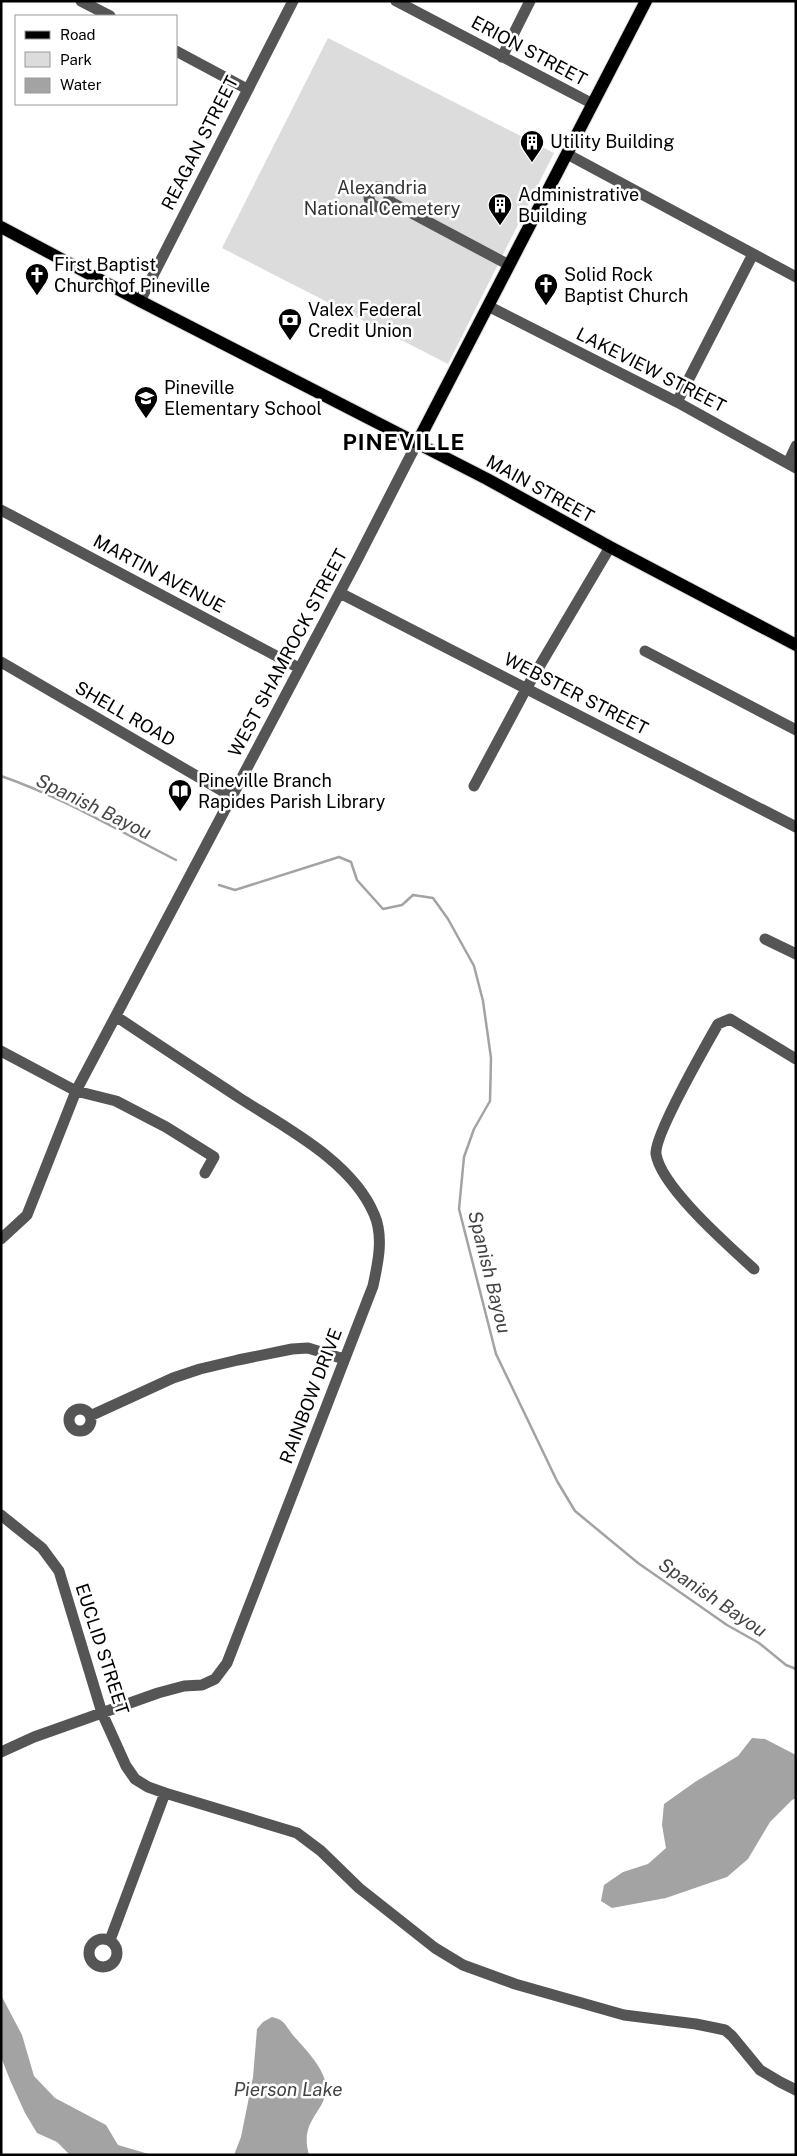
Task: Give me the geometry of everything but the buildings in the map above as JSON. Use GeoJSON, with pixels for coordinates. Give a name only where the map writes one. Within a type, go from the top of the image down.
{"type":"FeatureCollection","features":[{"type":"Feature","properties":{"kind":"main road"},"geometry":{"type":"LineString","coordinates":[[417,443],[645,2]]}},
{"type":"Feature","properties":{"kind":"main road","name":"MAIN STREET"},"geometry":{"type":"LineString","coordinates":[[1,227],[140,301],[417,443],[796,645]]}},
{"type":"Feature","properties":{"kind":"street"},"geometry":{"type":"LineString","coordinates":[[81,1],[108,15]]}},
{"type":"Feature","properties":{"kind":"street","name":"REAGAN STREET"},"geometry":{"type":"LineString","coordinates":[[140,301],[293,1]]}},
{"type":"Feature","properties":{"kind":"street"},"geometry":{"type":"LineString","coordinates":[[502,57],[530,1]]}},
{"type":"Feature","properties":{"kind":"street","name":"ERION STREET"},"geometry":{"type":"LineString","coordinates":[[402,3],[593,104]]}},
{"type":"Feature","properties":{"kind":"street"},"geometry":{"type":"LineString","coordinates":[[178,53],[247,89]]}},
{"type":"Feature","properties":{"kind":"street"},"geometry":{"type":"LineString","coordinates":[[567,154],[796,277]]}},
{"type":"Feature","properties":{"kind":"street"},"geometry":{"type":"LineString","coordinates":[[389,201],[510,265]]}},
{"type":"Feature","properties":{"kind":"street"},"geometry":{"type":"LineString","coordinates":[[677,402],[753,254]]}},
{"type":"Feature","properties":{"kind":"street","name":"LAKEVIEW STREET"},"geometry":{"type":"LineString","coordinates":[[488,306],[677,402],[792,465]]}},
{"type":"Feature","properties":{"kind":"street","name":"WEST SHAMROCK STREET"},"geometry":{"type":"LineString","coordinates":[[1,1239],[27,1215],[76,1091],[340,593],[417,443]]}},
{"type":"Feature","properties":{"kind":"street"},"geometry":{"type":"LineString","coordinates":[[792,465],[796,446]]}},
{"type":"Feature","properties":{"kind":"street","name":"MARTIN AVENUE"},"geometry":{"type":"LineString","coordinates":[[1,510],[299,668]]}},
{"type":"Feature","properties":{"kind":"street"},"geometry":{"type":"LineString","coordinates":[[474,786],[526,689],[610,547]]}},
{"type":"Feature","properties":{"kind":"street","name":"WEBSTER STREET"},"geometry":{"type":"LineString","coordinates":[[340,593],[796,827]]}},
{"type":"Feature","properties":{"kind":"street"},"geometry":{"type":"LineString","coordinates":[[644,651],[796,730]]}},
{"type":"Feature","properties":{"kind":"street","name":"SHELL ROAD"},"geometry":{"type":"LineString","coordinates":[[1,662],[231,796]]}},
{"type":"Feature","properties":{"kind":"street"},"geometry":{"type":"LineString","coordinates":[[765,938],[796,954]]}},
{"type":"Feature","properties":{"kind":"street","name":"RAINBOW DRIVE"},"geometry":{"type":"LineString","coordinates":[[1,1752],[34,1737],[175,1688],[202,1685],[214,1679],[227,1663],[373,1286],[379,1262],[379,1239],[375,1215],[346,1173],[316,1148],[116,1017]]}},
{"type":"Feature","properties":{"kind":"street"},"geometry":{"type":"LineString","coordinates":[[754,1269],[697,1216],[665,1175],[656,1153],[661,1132],[718,1024],[730,1019],[796,1059]]}},
{"type":"Feature","properties":{"kind":"street"},"geometry":{"type":"LineString","coordinates":[[1,1051],[76,1091],[116,1101],[214,1157],[205,1173]]}},
{"type":"Feature","properties":{"kind":"street"},"geometry":{"type":"LineString","coordinates":[[90,1416],[173,1378],[238,1360],[292,1349],[308,1348],[344,1359]]}},
{"type":"Feature","properties":{"kind":"street","name":"EUCLID STREET"},"geometry":{"type":"LineString","coordinates":[[1,1515],[42,1548],[59,1570],[102,1713],[126,1766],[135,1779],[148,1787],[165,1793],[297,1833],[321,1851],[359,1888],[435,1948],[463,1965],[515,1984],[624,2015],[696,2024],[725,2030],[760,2070],[796,2090]]}},
{"type":"Feature","properties":{"kind":"street"},"geometry":{"type":"LineString","coordinates":[[110,1940],[165,1793]]}},
{"type":"Feature","properties":{"kind":"green space","name":"Alexandria National Cemetery"},"geometry":{"type":"Polygon","coordinates":[[[328,38],[554,153],[448,364],[222,248],[328,38]]]}},
{"type":"Feature","properties":{"kind":"water"},"geometry":{"type":"Polygon","coordinates":[[[752,1738],[765,1739],[796,1755],[796,1798],[770,1822],[748,1859],[727,1877],[666,1898],[612,1908],[601,1901],[604,1885],[623,1872],[648,1864],[666,1848],[662,1825],[664,1804],[695,1782],[738,1756],[752,1738]]]}},
{"type":"Feature","properties":{"kind":"water"},"geometry":{"type":"Polygon","coordinates":[[[1,1995],[22,2035],[34,2076],[55,2098],[106,2125],[118,2145],[152,2155],[70,2155],[57,2142],[37,2133],[25,2113],[1,2057],[1,1995]]]}},
{"type":"Feature","properties":{"kind":"water","name":"Pierson Lake"},"geometry":{"type":"Polygon","coordinates":[[[272,2017],[283,2022],[319,2067],[325,2082],[325,2097],[307,2133],[309,2155],[234,2155],[241,2137],[253,2077],[257,2029],[263,2022],[272,2017]]]}},
{"type":"Feature","properties":{"kind":"waterway","name":"Spanish Bayou"},"geometry":{"type":"LineString","coordinates":[[1,776],[68,804],[176,860]]}},
{"type":"Feature","properties":{"kind":"waterway","name":"Spanish Bayou"},"geometry":{"type":"LineString","coordinates":[[219,885],[235,890],[339,857],[351,862],[357,880],[383,909],[402,905],[413,895],[433,898],[448,919],[474,966],[483,1001],[491,1058],[490,1101],[474,1129],[464,1157],[459,1209],[496,1354],[557,1481],[575,1511],[638,1563],[727,1625],[759,1643],[786,1665],[796,1669]]}},
{"type":"Feature","properties":{"kind":"place","name":"Utility Building"},"geometry":{"type":"Point","coordinates":[532,163]}},
{"type":"Feature","properties":{"kind":"place","name":"Administrative Building"},"geometry":{"type":"Point","coordinates":[500,226]}},
{"type":"Feature","properties":{"kind":"place","name":"First Baptist Church of Pineville"},"geometry":{"type":"Point","coordinates":[37,296]}},
{"type":"Feature","properties":{"kind":"place","name":"Solid Rock Baptist Church"},"geometry":{"type":"Point","coordinates":[546,306]}},
{"type":"Feature","properties":{"kind":"place","name":"Valex Federal Credit Union"},"geometry":{"type":"Point","coordinates":[290,341]}},
{"type":"Feature","properties":{"kind":"place","name":"Pineville Elementary School"},"geometry":{"type":"Point","coordinates":[146,419]}},
{"type":"Feature","properties":{"kind":"place","name":"Pineville Branch Rapides Parish Library"},"geometry":{"type":"Point","coordinates":[180,812]}},
{"type":"Feature","properties":{"kind":"district","name":"PINEVILLE"},"geometry":{"type":"Point","coordinates":[404,442]}}]}
